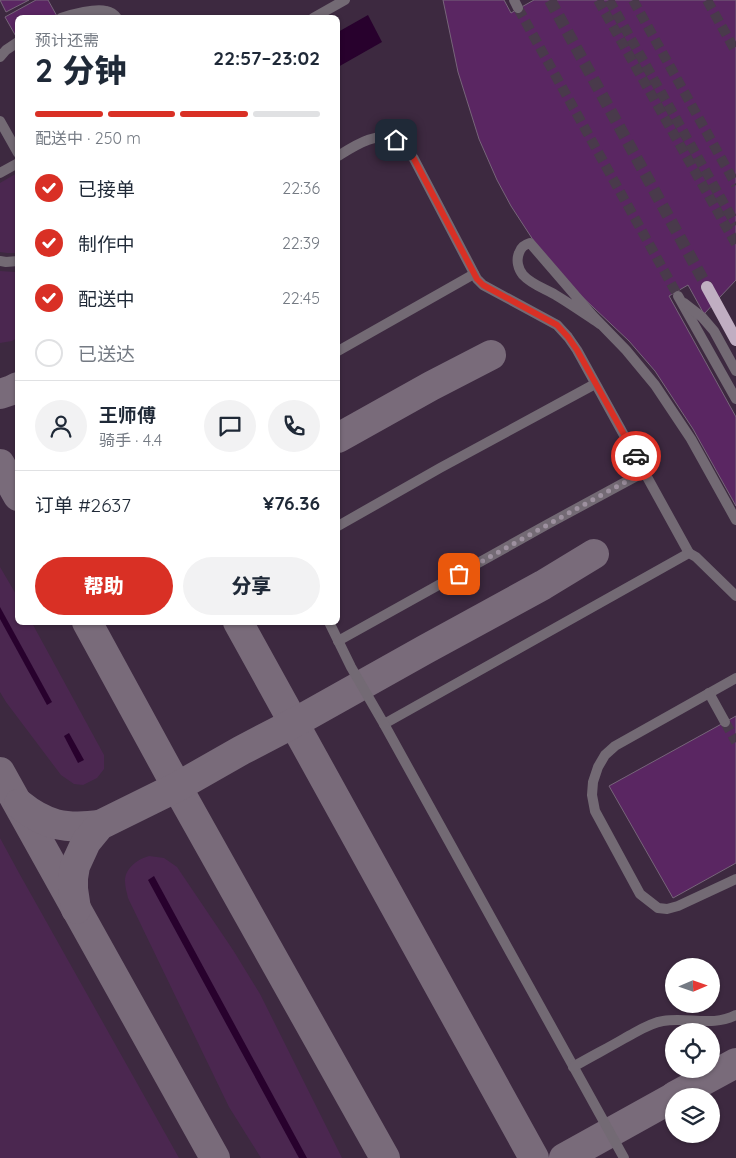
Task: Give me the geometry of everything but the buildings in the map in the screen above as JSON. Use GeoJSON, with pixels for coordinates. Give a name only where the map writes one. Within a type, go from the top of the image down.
{"type":"FeatureCollection","features":[{"type":"Feature","properties":{"kind":"main road"},"geometry":{"type":"LineString","coordinates":[[707,287],[736,340]]}},
{"type":"Feature","properties":{"kind":"lane"},"geometry":{"type":"LineString","coordinates":[[318,15],[345,0]]}},
{"type":"Feature","properties":{"kind":"lane"},"geometry":{"type":"LineString","coordinates":[[68,15],[99,10],[115,15]]}},
{"type":"Feature","properties":{"kind":"lane"},"geometry":{"type":"LineString","coordinates":[[0,57],[15,44]]}},
{"type":"Feature","properties":{"kind":"lane"},"geometry":{"type":"LineString","coordinates":[[0,121],[15,148]]}},
{"type":"Feature","properties":{"kind":"lane"},"geometry":{"type":"LineString","coordinates":[[340,155],[375,138],[386,137],[396,140],[405,148],[414,159],[474,274],[483,285],[557,325],[568,337],[689,553],[696,557],[736,596]]}},
{"type":"Feature","properties":{"kind":"lane"},"geometry":{"type":"LineString","coordinates":[[0,173],[15,165]]}},
{"type":"Feature","properties":{"kind":"lane"},"geometry":{"type":"LineString","coordinates":[[600,324],[533,283],[522,274],[518,265],[521,247],[530,243],[655,385],[691,439],[736,520]]}},
{"type":"Feature","properties":{"kind":"lane"},"geometry":{"type":"LineString","coordinates":[[0,261],[15,261]]}},
{"type":"Feature","properties":{"kind":"lane"},"geometry":{"type":"LineString","coordinates":[[340,350],[474,274]]}},
{"type":"Feature","properties":{"kind":"lane"},"geometry":{"type":"LineString","coordinates":[[736,371],[714,331],[702,317],[680,298],[736,399]]}},
{"type":"Feature","properties":{"kind":"lane"},"geometry":{"type":"LineString","coordinates":[[340,525],[595,384]]}},
{"type":"Feature","properties":{"kind":"lane"},"geometry":{"type":"LineString","coordinates":[[338,641],[644,472]]}},
{"type":"Feature","properties":{"kind":"lane"},"geometry":{"type":"LineString","coordinates":[[384,724],[689,553]]}},
{"type":"Feature","properties":{"kind":"lane"},"geometry":{"type":"LineString","coordinates":[[330,625],[624,1158]]}},
{"type":"Feature","properties":{"kind":"lane"},"geometry":{"type":"LineString","coordinates":[[736,678],[615,746],[605,755],[598,767],[593,782],[592,795],[595,811],[640,894],[658,908],[678,906],[736,879]]}},
{"type":"Feature","properties":{"kind":"lane"},"geometry":{"type":"LineString","coordinates":[[709,693],[724,722]]}},
{"type":"Feature","properties":{"kind":"lane"},"geometry":{"type":"LineString","coordinates":[[573,1067],[647,1026],[662,1021],[723,1021],[736,1015]]}},
{"type":"Feature","properties":{"kind":"shaded area"},"geometry":{"type":"Polygon","coordinates":[[[0,0],[736,0],[736,1158],[0,1158],[0,0]]]}},
{"type":"Feature","properties":{"kind":"shaded area"},"geometry":{"type":"Polygon","coordinates":[[[368,15],[382,42],[340,66],[340,31],[368,15]]]}},
{"type":"Feature","properties":{"kind":"shaded area"},"geometry":{"type":"Polygon","coordinates":[[[15,174],[15,253],[0,252],[0,183],[15,174]]]}},
{"type":"Feature","properties":{"kind":"shaded area"},"geometry":{"type":"Polygon","coordinates":[[[0,271],[15,272],[15,339],[0,343],[0,271]]]}},
{"type":"Feature","properties":{"kind":"shaded area"},"geometry":{"type":"Polygon","coordinates":[[[0,567],[15,593],[15,625],[33,625],[104,755],[104,769],[97,778],[83,785],[74,784],[61,775],[0,692],[0,567]]]}},
{"type":"Feature","properties":{"kind":"shaded area"},"geometry":{"type":"Polygon","coordinates":[[[0,607],[52,702],[47,705],[0,619],[0,607]]]}},
{"type":"Feature","properties":{"kind":"shaded area"},"geometry":{"type":"Polygon","coordinates":[[[69,733],[84,760],[78,763],[64,736],[69,733]]]}},
{"type":"Feature","properties":{"kind":"shaded area"},"geometry":{"type":"Polygon","coordinates":[[[0,838],[19,873],[179,1158],[0,1158],[0,838]]]}},
{"type":"Feature","properties":{"kind":"shaded area"},"geometry":{"type":"Polygon","coordinates":[[[149,856],[164,858],[177,867],[233,950],[260,994],[342,1158],[261,1158],[229,1107],[128,898],[125,881],[127,872],[141,859],[149,856]]]}},
{"type":"Feature","properties":{"kind":"shaded area"},"geometry":{"type":"Polygon","coordinates":[[[154,876],[307,1158],[299,1158],[148,880],[154,876]]]}},
{"type":"Feature","properties":{"kind":"taxiway"},"geometry":{"type":"LineString","coordinates":[[340,437],[491,355]]}},
{"type":"Feature","properties":{"kind":"taxiway"},"geometry":{"type":"LineString","coordinates":[[0,394],[15,388]]}},
{"type":"Feature","properties":{"kind":"taxiway"},"geometry":{"type":"LineString","coordinates":[[0,464],[15,491]]}},
{"type":"Feature","properties":{"kind":"taxiway"},"geometry":{"type":"LineString","coordinates":[[76,909],[73,889],[75,866],[86,842],[100,825],[177,787],[294,723],[543,585],[594,554]]}},
{"type":"Feature","properties":{"kind":"taxiway"},"geometry":{"type":"LineString","coordinates":[[89,625],[385,1158]]}},
{"type":"Feature","properties":{"kind":"taxiway"},"geometry":{"type":"LineString","coordinates":[[240,625],[534,1158]]}},
{"type":"Feature","properties":{"kind":"taxiway"},"geometry":{"type":"LineString","coordinates":[[0,772],[215,1158]]}},
{"type":"Feature","properties":{"kind":"taxiway"},"geometry":{"type":"LineString","coordinates":[[19,804],[38,817],[56,824],[66,826],[100,825]]}},
{"type":"Feature","properties":{"kind":"taxiway"},"geometry":{"type":"LineString","coordinates":[[690,1088],[736,1063]]}},
{"type":"Feature","properties":{"kind":"taxiway"},"geometry":{"type":"LineString","coordinates":[[564,1158],[665,1102]]}},
{"type":"Feature","properties":{"kind":"tunnel"},"geometry":{"type":"LineString","coordinates":[[550,0],[707,287]]}},
{"type":"Feature","properties":{"kind":"tunnel"},"geometry":{"type":"LineString","coordinates":[[598,0],[736,244]]}},
{"type":"Feature","properties":{"kind":"tunnel"},"geometry":{"type":"LineString","coordinates":[[609,0],[736,225]]}},
{"type":"Feature","properties":{"kind":"tunnel"},"geometry":{"type":"LineString","coordinates":[[633,0],[736,185]]}},
{"type":"Feature","properties":{"kind":"tunnel"},"geometry":{"type":"LineString","coordinates":[[707,0],[736,52]]}},
{"type":"Feature","properties":{"kind":"tunnel"},"geometry":{"type":"LineString","coordinates":[[518,8],[678,296]]}},
{"type":"Feature","properties":{"kind":"tunnel"},"geometry":{"type":"LineString","coordinates":[[725,722],[736,742]]}},
{"type":"Feature","properties":{"kind":"way so far"},"geometry":{"type":"LineString","coordinates":[[459,574],[644,472],[636,456]]}},
{"type":"Feature","properties":{"kind":"route"},"geometry":{"type":"LineString","coordinates":[[396,140],[414,159],[477,279],[483,285],[557,325],[568,337],[636,456]]}}]}
